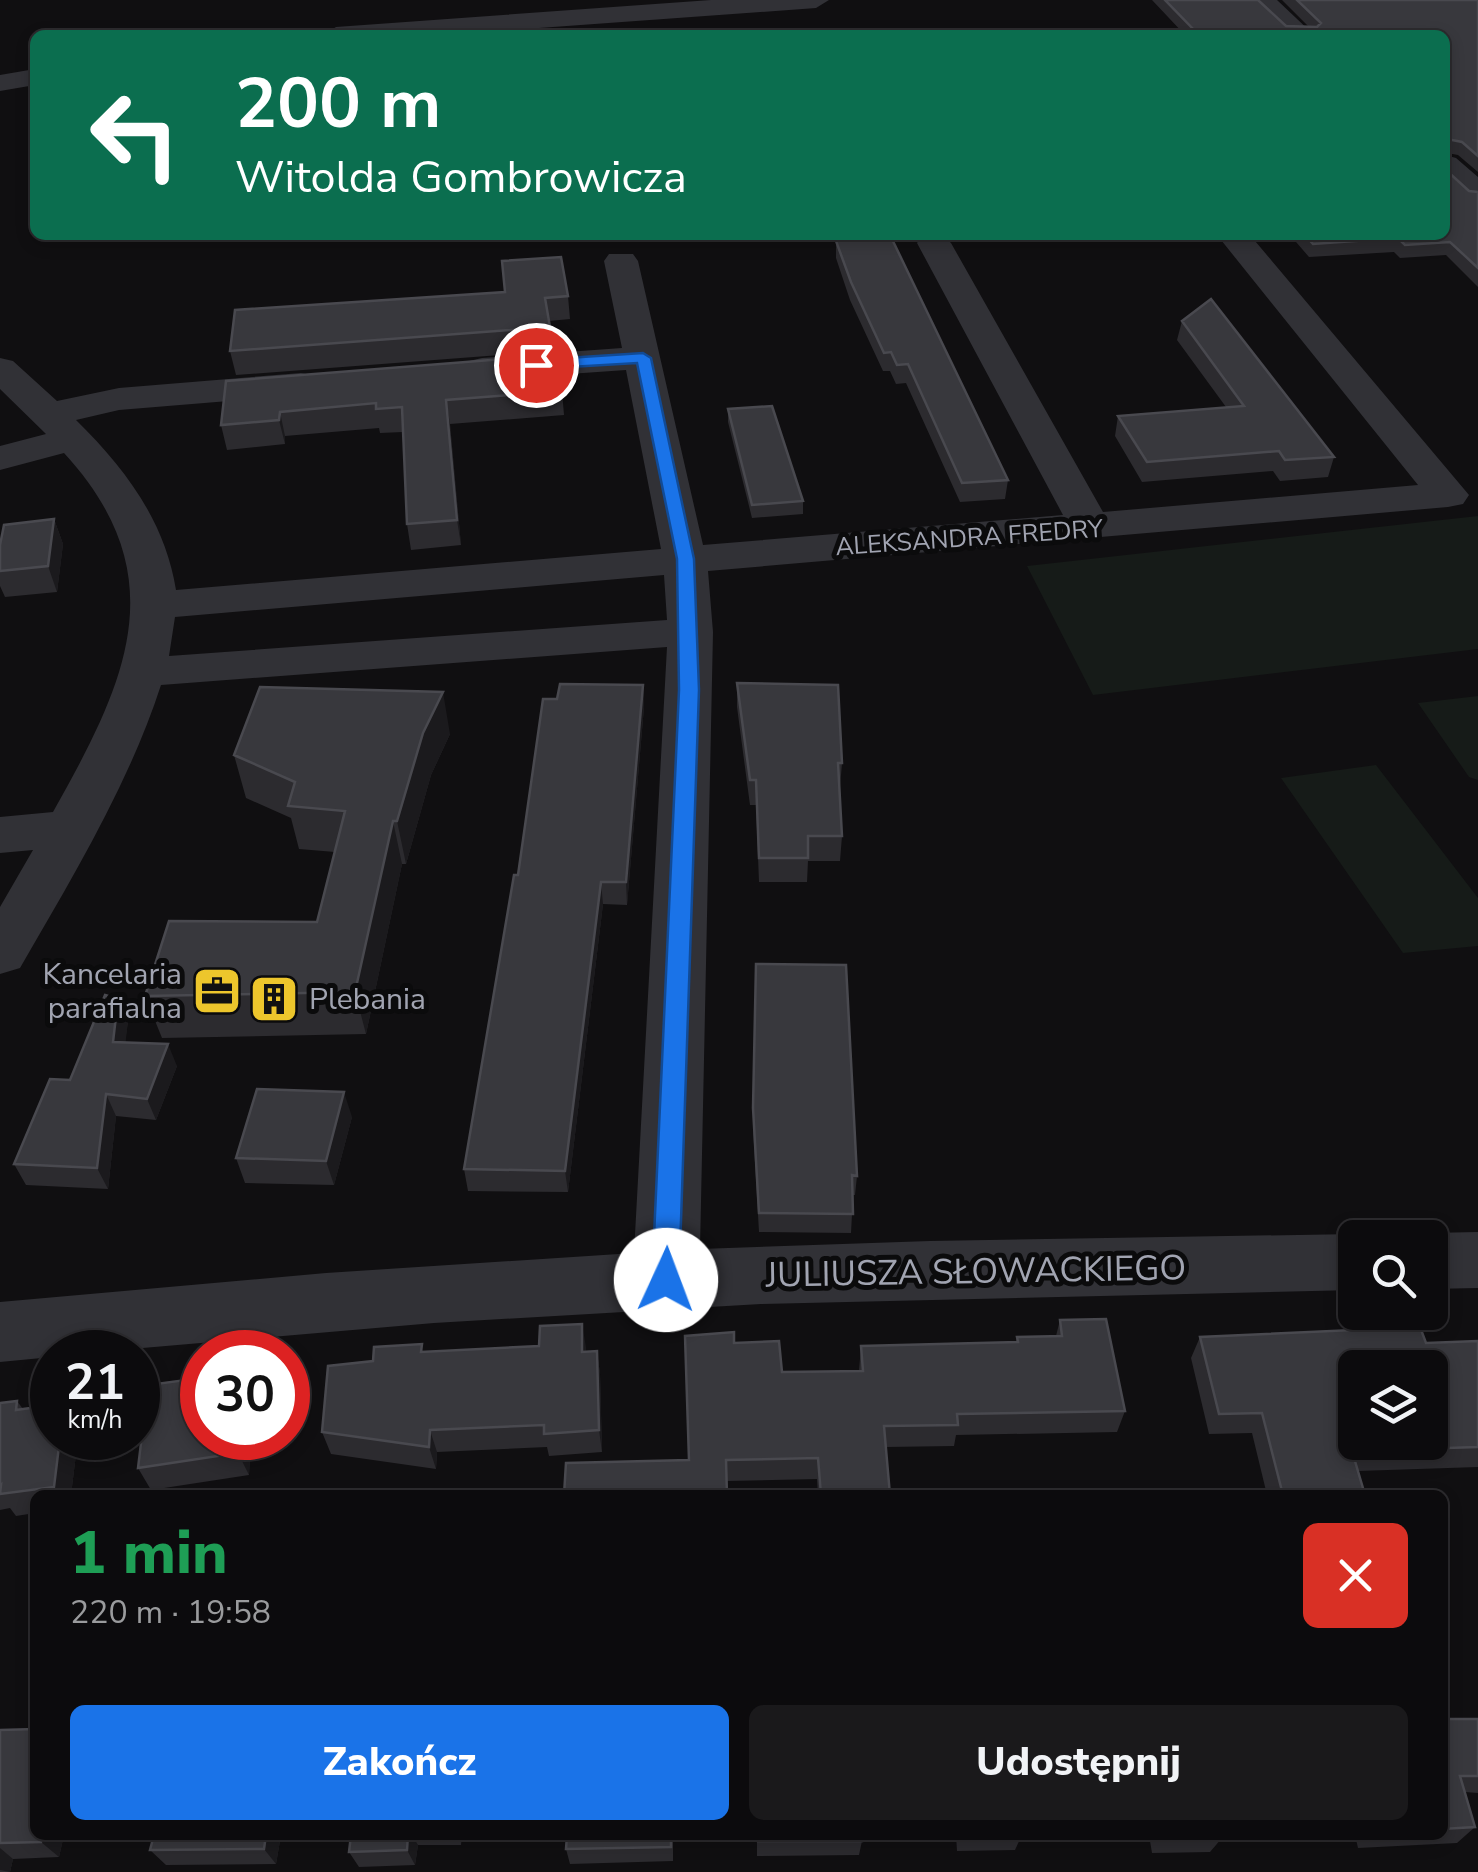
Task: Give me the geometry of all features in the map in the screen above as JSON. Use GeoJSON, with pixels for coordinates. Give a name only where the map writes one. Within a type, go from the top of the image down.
{"type":"FeatureCollection","features":[{"type":"Feature","properties":{"kind":"street"},"geometry":{"type":"LineString","coordinates":[[455,30],[550,26],[816,0]]}},
{"type":"Feature","properties":{"kind":"street"},"geometry":{"type":"LineString","coordinates":[[1262,0],[1295,30]]}},
{"type":"Feature","properties":{"kind":"street"},"geometry":{"type":"LineString","coordinates":[[0,83],[30,78]]}},
{"type":"Feature","properties":{"kind":"street"},"geometry":{"type":"LineString","coordinates":[[1450,169],[1478,194]]}},
{"type":"Feature","properties":{"kind":"street","name":"ALEKSANDRA FREDRY"},"geometry":{"type":"LineString","coordinates":[[154,605],[1448,496],[1237,240]]}},
{"type":"Feature","properties":{"kind":"street"},"geometry":{"type":"LineString","coordinates":[[934,243],[1091,528]]}},
{"type":"Feature","properties":{"kind":"street"},"geometry":{"type":"LineString","coordinates":[[622,260],[686,559],[690,632],[666,1280]]}},
{"type":"Feature","properties":{"kind":"street"},"geometry":{"type":"LineString","coordinates":[[455,372],[643,358]]}},
{"type":"Feature","properties":{"kind":"street"},"geometry":{"type":"LineString","coordinates":[[0,369],[59,427],[130,511],[148,554],[154,605],[144,672],[117,742],[0,953]]}},
{"type":"Feature","properties":{"kind":"street"},"geometry":{"type":"LineString","coordinates":[[0,458],[119,399],[336,381]]}},
{"type":"Feature","properties":{"kind":"street"},"geometry":{"type":"LineString","coordinates":[[144,672],[690,632]]}},
{"type":"Feature","properties":{"kind":"street"},"geometry":{"type":"LineString","coordinates":[[0,835],[70,828]]}},
{"type":"Feature","properties":{"kind":"street"},"geometry":{"type":"LineString","coordinates":[[1448,1261],[1478,1260]]}},
{"type":"Feature","properties":{"kind":"street","name":"JULIUSZA SŁOWACKIEGO"},"geometry":{"type":"LineString","coordinates":[[0,1332],[435,1293],[666,1280],[871,1271],[1338,1262]]}},
{"type":"Feature","properties":{"kind":"shaded area"},"geometry":{"type":"Polygon","coordinates":[[[1478,516],[1478,649],[1093,695],[1027,566],[1478,516]]]}},
{"type":"Feature","properties":{"kind":"shaded area"},"geometry":{"type":"Polygon","coordinates":[[[1478,696],[1478,780],[1469,777],[1418,703],[1478,696]]]}},
{"type":"Feature","properties":{"kind":"shaded area"},"geometry":{"type":"Polygon","coordinates":[[[1376,765],[1478,898],[1478,946],[1403,953],[1281,778],[1376,765]]]}},
{"type":"Feature","properties":{"kind":"building"},"geometry":{"type":"Polygon","coordinates":[[[1165,0],[1258,0],[1286,26],[1317,27],[1321,23],[1297,0],[1478,0],[1478,156],[1462,142],[1450,140],[1450,30],[1194,30],[1165,0]]]}},
{"type":"Feature","properties":{"kind":"building"},"geometry":{"type":"Polygon","coordinates":[[[1450,174],[1469,191],[1478,192],[1478,268],[1450,242],[1405,245],[1400,240],[1450,240],[1450,174]]]}},
{"type":"Feature","properties":{"kind":"building"},"geometry":{"type":"Polygon","coordinates":[[[892,240],[1008,480],[962,483],[908,364],[897,365],[891,352],[884,353],[836,241],[892,240]]]}},
{"type":"Feature","properties":{"kind":"building"},"geometry":{"type":"Polygon","coordinates":[[[1309,240],[1370,240],[1313,244],[1309,240]]]}},
{"type":"Feature","properties":{"kind":"building"},"geometry":{"type":"Polygon","coordinates":[[[561,257],[568,296],[545,298],[550,327],[230,351],[235,310],[505,292],[502,261],[561,257]]]}},
{"type":"Feature","properties":{"kind":"building"},"geometry":{"type":"Polygon","coordinates":[[[1211,299],[1334,457],[1285,460],[1279,451],[1147,462],[1118,416],[1244,406],[1182,321],[1211,299]]]}},
{"type":"Feature","properties":{"kind":"building"},"geometry":{"type":"Polygon","coordinates":[[[555,355],[562,391],[446,400],[457,520],[407,524],[402,407],[376,409],[376,403],[280,412],[279,420],[221,425],[226,381],[555,355]]]}},
{"type":"Feature","properties":{"kind":"building"},"geometry":{"type":"Polygon","coordinates":[[[772,406],[803,501],[752,505],[728,409],[772,406]]]}},
{"type":"Feature","properties":{"kind":"building"},"geometry":{"type":"Polygon","coordinates":[[[54,519],[48,566],[0,571],[4,525],[54,519]]]}},
{"type":"Feature","properties":{"kind":"building"},"geometry":{"type":"Polygon","coordinates":[[[737,683],[838,685],[842,836],[808,836],[808,858],[759,858],[756,780],[750,780],[737,683]]]}},
{"type":"Feature","properties":{"kind":"building"},"geometry":{"type":"Polygon","coordinates":[[[560,684],[643,685],[626,882],[601,882],[565,1171],[464,1169],[514,875],[518,875],[543,699],[557,699],[560,684]]]}},
{"type":"Feature","properties":{"kind":"building"},"geometry":{"type":"Polygon","coordinates":[[[260,687],[443,692],[423,733],[397,821],[393,821],[355,992],[145,996],[169,921],[317,922],[345,811],[288,806],[295,782],[234,755],[260,687]]]}},
{"type":"Feature","properties":{"kind":"building"},"geometry":{"type":"Polygon","coordinates":[[[756,964],[846,965],[857,1176],[852,1175],[853,1214],[759,1213],[753,1108],[756,964]]]}},
{"type":"Feature","properties":{"kind":"building"},"geometry":{"type":"Polygon","coordinates":[[[105,995],[118,999],[113,1042],[168,1044],[147,1099],[106,1094],[97,1168],[14,1164],[50,1079],[70,1080],[105,995]]]}},
{"type":"Feature","properties":{"kind":"building"},"geometry":{"type":"Polygon","coordinates":[[[257,1089],[344,1092],[326,1161],[236,1158],[257,1089]]]}},
{"type":"Feature","properties":{"kind":"building"},"geometry":{"type":"Polygon","coordinates":[[[1106,1319],[1125,1411],[957,1414],[958,1425],[884,1426],[890,1490],[821,1490],[818,1458],[726,1460],[727,1490],[564,1490],[566,1463],[689,1460],[685,1336],[734,1332],[734,1343],[779,1341],[782,1372],[863,1371],[861,1346],[1018,1342],[1017,1337],[1062,1336],[1060,1320],[1106,1319]]]}},
{"type":"Feature","properties":{"kind":"building"},"geometry":{"type":"Polygon","coordinates":[[[582,1324],[582,1352],[597,1351],[599,1430],[544,1434],[544,1425],[430,1430],[429,1447],[322,1432],[328,1366],[373,1361],[374,1347],[422,1344],[421,1352],[539,1346],[540,1326],[582,1324]]]}},
{"type":"Feature","properties":{"kind":"building"},"geometry":{"type":"Polygon","coordinates":[[[1421,1330],[1426,1343],[1478,1341],[1478,1447],[1448,1448],[1448,1350],[1338,1350],[1338,1460],[1355,1460],[1364,1490],[1282,1490],[1262,1413],[1219,1414],[1200,1337],[1421,1330]]]}},
{"type":"Feature","properties":{"kind":"building"},"geometry":{"type":"Polygon","coordinates":[[[180,1381],[180,1460],[191,1460],[138,1468],[139,1460],[160,1460],[160,1383],[180,1381]]]}},
{"type":"Feature","properties":{"kind":"building"},"geometry":{"type":"Polygon","coordinates":[[[17,1401],[16,1410],[30,1408],[30,1460],[57,1460],[54,1487],[0,1494],[0,1403],[17,1401]]]}},
{"type":"Feature","properties":{"kind":"building"},"geometry":{"type":"Polygon","coordinates":[[[1448,1719],[1478,1719],[1478,1776],[1460,1776],[1475,1827],[1448,1829],[1448,1719]]]}},
{"type":"Feature","properties":{"kind":"building"},"geometry":{"type":"Polygon","coordinates":[[[30,1729],[30,1840],[41,1842],[0,1843],[0,1730],[30,1729]]]}},
{"type":"Feature","properties":{"kind":"building"},"geometry":{"type":"Polygon","coordinates":[[[153,1840],[265,1840],[264,1849],[150,1850],[153,1840]]]}},
{"type":"Feature","properties":{"kind":"building"},"geometry":{"type":"Polygon","coordinates":[[[350,1840],[408,1840],[407,1850],[349,1852],[350,1840]]]}},
{"type":"Feature","properties":{"kind":"building"},"geometry":{"type":"Polygon","coordinates":[[[567,1840],[671,1840],[671,1847],[566,1849],[567,1840]]]}},
{"type":"Feature","properties":{"kind":"building"},"geometry":{"type":"Polygon","coordinates":[[[758,1840],[862,1840],[862,1841],[758,1840]]]}},
{"type":"Feature","properties":{"kind":"place","name":"Kancelaria parafialna"},"geometry":{"type":"Point","coordinates":[217,991]}},
{"type":"Feature","properties":{"kind":"place","name":"Plebania"},"geometry":{"type":"Point","coordinates":[274,999]}},
{"type":"Feature","properties":{"kind":"route"},"geometry":{"type":"LineString","coordinates":[[536,365],[643,358],[686,559],[689,690],[666,1280]]}}]}
